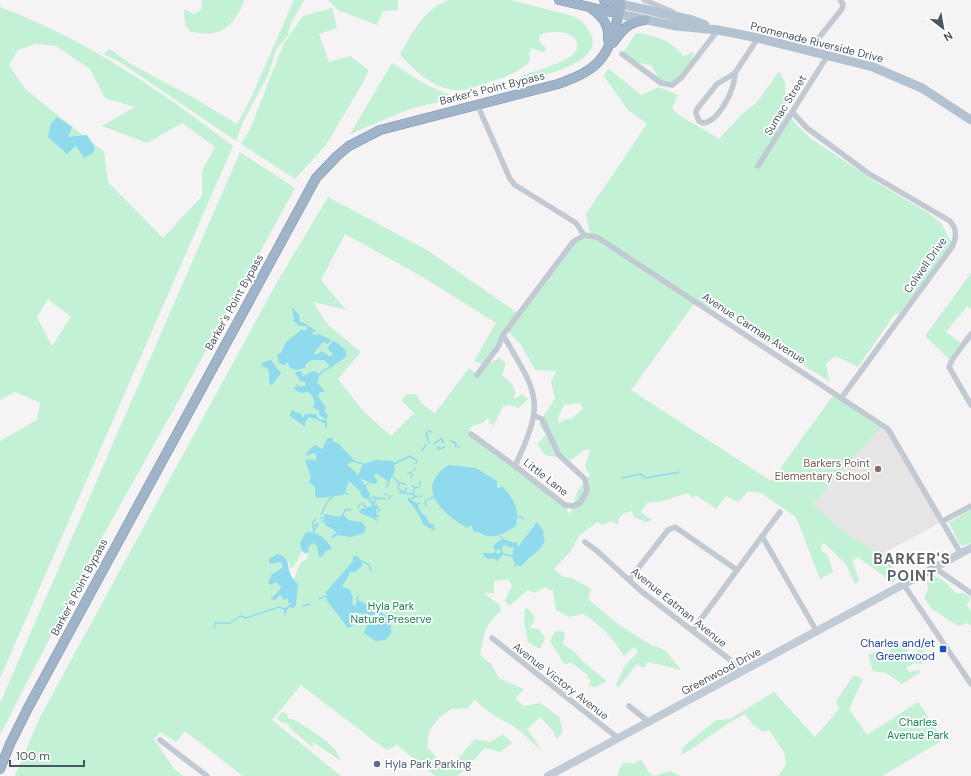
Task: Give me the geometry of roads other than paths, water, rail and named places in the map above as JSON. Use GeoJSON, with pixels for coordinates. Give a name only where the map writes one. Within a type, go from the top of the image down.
{"type":"FeatureCollection","features":[{"type":"Feature","properties":{"kind":"highway","name":"Promenade Riverside Drive"},"geometry":{"type":"LineString","coordinates":[[559,0],[619,14]]}},
{"type":"Feature","properties":{"kind":"highway","name":"Promenade Riverside Drive"},"geometry":{"type":"LineString","coordinates":[[604,0],[622,2]]}},
{"type":"Feature","properties":{"kind":"highway","name":"Barker's Point Bypass"},"geometry":{"type":"LineString","coordinates":[[0,769],[10,744],[28,708],[316,178],[337,156],[364,137],[397,125],[571,80],[593,69],[606,52],[622,2]]}},
{"type":"Feature","properties":{"kind":"highway"},"geometry":{"type":"LineString","coordinates":[[591,8],[600,16],[608,28],[606,52]]}},
{"type":"Feature","properties":{"kind":"highway"},"geometry":{"type":"LineString","coordinates":[[606,52],[626,26],[632,22],[645,20]]}},
{"type":"Feature","properties":{"kind":"main road","name":"Promenade Riverside Drive"},"geometry":{"type":"LineString","coordinates":[[622,2],[692,20],[718,30]]}},
{"type":"Feature","properties":{"kind":"main road","name":"Promenade Riverside Drive"},"geometry":{"type":"LineString","coordinates":[[619,14],[676,26],[718,30],[758,38],[873,67],[909,82],[935,96],[971,120]]}},
{"type":"Feature","properties":{"kind":"main road","name":"Greenwood Drive"},"geometry":{"type":"LineString","coordinates":[[548,776],[971,548]]}},
{"type":"Feature","properties":{"kind":"street"},"geometry":{"type":"LineString","coordinates":[[644,0],[692,20]]}},
{"type":"Feature","properties":{"kind":"street"},"geometry":{"type":"LineString","coordinates":[[809,50],[842,9],[843,4],[840,0]]}},
{"type":"Feature","properties":{"kind":"street"},"geometry":{"type":"LineString","coordinates":[[622,54],[661,83],[672,85],[681,78],[718,30]]}},
{"type":"Feature","properties":{"kind":"street"},"geometry":{"type":"LineString","coordinates":[[735,73],[735,82],[727,100],[711,120],[703,123],[699,121],[696,113],[697,109],[717,84],[735,73],[758,38]]}},
{"type":"Feature","properties":{"kind":"street","name":"Sumac Street"},"geometry":{"type":"LineString","coordinates":[[758,166],[828,55]]}},
{"type":"Feature","properties":{"kind":"street"},"geometry":{"type":"LineString","coordinates":[[477,375],[498,347],[511,325],[573,242],[584,235],[576,223],[515,185],[510,179],[478,104]]}},
{"type":"Feature","properties":{"kind":"street","name":"Colwell Drive"},"geometry":{"type":"LineString","coordinates":[[792,112],[807,128],[856,164],[950,221],[956,231],[952,247],[842,397]]}},
{"type":"Feature","properties":{"kind":"street","name":"Avenue Carman Avenue"},"geometry":{"type":"LineString","coordinates":[[584,235],[598,237],[888,428],[961,554]]}},
{"type":"Feature","properties":{"kind":"street"},"geometry":{"type":"LineString","coordinates":[[971,334],[952,360],[950,367],[971,405]]}},
{"type":"Feature","properties":{"kind":"street"},"geometry":{"type":"LineString","coordinates":[[504,335],[532,387],[534,396],[535,416],[515,466]]}},
{"type":"Feature","properties":{"kind":"street","name":"Little Lane"},"geometry":{"type":"LineString","coordinates":[[471,434],[565,505],[577,505],[587,491],[585,479],[559,455],[542,419],[535,416]]}},
{"type":"Feature","properties":{"kind":"street"},"geometry":{"type":"LineString","coordinates":[[943,521],[971,506]]}},
{"type":"Feature","properties":{"kind":"street"},"geometry":{"type":"LineString","coordinates":[[693,630],[780,512]]}},
{"type":"Feature","properties":{"kind":"street"},"geometry":{"type":"LineString","coordinates":[[629,580],[668,530],[675,527],[736,570]]}},
{"type":"Feature","properties":{"kind":"street"},"geometry":{"type":"LineString","coordinates":[[762,536],[817,632]]}},
{"type":"Feature","properties":{"kind":"street","name":"Avenue Eatman Avenue"},"geometry":{"type":"LineString","coordinates":[[585,542],[641,591],[729,659],[741,673]]}},
{"type":"Feature","properties":{"kind":"street"},"geometry":{"type":"LineString","coordinates":[[935,568],[971,593]]}},
{"type":"Feature","properties":{"kind":"street"},"geometry":{"type":"LineString","coordinates":[[904,585],[971,684]]}},
{"type":"Feature","properties":{"kind":"street","name":"Avenue Victory Avenue"},"geometry":{"type":"LineString","coordinates":[[492,638],[618,738]]}},
{"type":"Feature","properties":{"kind":"street"},"geometry":{"type":"LineString","coordinates":[[629,706],[649,722]]}},
{"type":"Feature","properties":{"kind":"street"},"geometry":{"type":"LineString","coordinates":[[160,740],[207,776]]}},
{"type":"Feature","properties":{"kind":"water"},"geometry":{"type":"Polygon","coordinates":[[[57,117],[72,127],[68,137],[87,135],[95,148],[93,153],[84,158],[76,146],[67,154],[48,137],[51,123],[57,117]]]}},
{"type":"Feature","properties":{"kind":"water"},"geometry":{"type":"Polygon","coordinates":[[[292,307],[299,315],[300,323],[303,322],[316,331],[312,333],[313,335],[319,334],[331,340],[328,344],[323,342],[314,353],[315,355],[322,351],[329,356],[333,355],[327,348],[333,341],[339,344],[346,351],[346,357],[331,367],[324,360],[312,360],[306,364],[305,368],[296,370],[290,368],[287,361],[287,364],[284,365],[279,363],[277,355],[281,353],[286,342],[301,330],[307,330],[307,326],[299,326],[294,321],[292,307]]]}},
{"type":"Feature","properties":{"kind":"water"},"geometry":{"type":"Polygon","coordinates":[[[271,360],[281,373],[272,385],[269,383],[269,373],[267,368],[261,366],[263,362],[271,360]]]}},
{"type":"Feature","properties":{"kind":"water"},"geometry":{"type":"Polygon","coordinates":[[[301,371],[303,376],[313,371],[320,374],[317,382],[325,392],[320,392],[318,396],[326,408],[324,410],[328,416],[326,419],[319,415],[319,410],[315,409],[313,406],[315,404],[312,395],[308,392],[301,393],[295,390],[294,387],[305,386],[305,382],[300,381],[295,372],[301,371]]]}},
{"type":"Feature","properties":{"kind":"water"},"geometry":{"type":"Polygon","coordinates":[[[291,410],[301,414],[303,418],[305,414],[316,414],[319,420],[309,417],[305,423],[306,426],[304,426],[290,416],[291,410]]]}},
{"type":"Feature","properties":{"kind":"water"},"geometry":{"type":"Polygon","coordinates":[[[328,438],[333,438],[333,442],[338,443],[355,461],[347,464],[358,475],[363,464],[377,460],[393,461],[395,470],[389,482],[376,473],[374,476],[378,481],[375,484],[361,479],[370,494],[369,500],[362,497],[360,491],[349,481],[344,495],[318,498],[315,496],[315,487],[309,482],[311,477],[305,460],[312,459],[315,461],[317,456],[314,453],[306,456],[307,452],[315,445],[322,449],[328,438]]]}},
{"type":"Feature","properties":{"kind":"water"},"geometry":{"type":"Polygon","coordinates":[[[448,465],[476,468],[497,481],[497,488],[503,487],[515,505],[517,510],[516,526],[498,535],[487,536],[474,532],[471,525],[467,528],[441,508],[435,500],[432,492],[433,483],[438,474],[448,465]]]}},
{"type":"Feature","properties":{"kind":"water"},"geometry":{"type":"Polygon","coordinates":[[[408,497],[418,504],[419,510],[429,523],[433,524],[435,528],[434,530],[424,525],[415,508],[408,501],[408,497]]]}},
{"type":"Feature","properties":{"kind":"water"},"geometry":{"type":"Polygon","coordinates":[[[377,504],[377,517],[375,519],[360,513],[359,510],[377,504]]]}},
{"type":"Feature","properties":{"kind":"water"},"geometry":{"type":"Polygon","coordinates":[[[324,514],[339,517],[343,514],[348,520],[362,522],[366,528],[363,534],[350,537],[338,535],[333,538],[331,536],[336,533],[334,530],[325,525],[324,514]]]}},
{"type":"Feature","properties":{"kind":"water"},"geometry":{"type":"Polygon","coordinates":[[[537,522],[544,532],[543,535],[545,540],[541,548],[521,567],[517,565],[514,568],[515,564],[512,556],[513,550],[515,549],[504,545],[502,547],[503,554],[496,562],[495,558],[488,559],[484,556],[483,553],[500,553],[501,550],[493,549],[495,544],[503,539],[514,543],[517,542],[518,547],[537,522]]]}},
{"type":"Feature","properties":{"kind":"water"},"geometry":{"type":"Polygon","coordinates":[[[306,532],[318,534],[332,549],[326,551],[323,556],[319,557],[317,546],[313,543],[307,548],[309,550],[306,554],[302,551],[300,543],[306,532]]]}},
{"type":"Feature","properties":{"kind":"water"},"geometry":{"type":"Polygon","coordinates":[[[277,554],[286,559],[293,579],[298,584],[296,605],[294,608],[289,607],[284,616],[284,609],[291,603],[288,603],[288,598],[284,600],[280,595],[275,600],[270,599],[279,591],[281,587],[276,582],[271,585],[268,583],[272,574],[282,568],[283,565],[280,562],[270,564],[269,559],[277,554]]]}},
{"type":"Feature","properties":{"kind":"water"},"geometry":{"type":"Polygon","coordinates":[[[353,556],[357,556],[362,561],[362,566],[355,572],[350,572],[342,587],[349,589],[353,597],[352,603],[355,607],[357,600],[372,606],[373,611],[378,613],[381,612],[391,620],[391,634],[385,640],[376,641],[364,633],[367,626],[363,614],[355,612],[351,615],[354,625],[348,628],[327,601],[326,592],[353,561],[353,556]]]}},
{"type":"Feature","properties":{"kind":"waterway"},"geometry":{"type":"LineString","coordinates":[[320,374],[324,370],[331,367]]}},
{"type":"Feature","properties":{"kind":"waterway"},"geometry":{"type":"LineString","coordinates":[[326,419],[326,428]]}},
{"type":"Feature","properties":{"kind":"waterway"},"geometry":{"type":"LineString","coordinates":[[319,420],[326,423]]}},
{"type":"Feature","properties":{"kind":"waterway"},"geometry":{"type":"LineString","coordinates":[[319,420],[326,421]]}},
{"type":"Feature","properties":{"kind":"waterway"},"geometry":{"type":"LineString","coordinates":[[429,442],[426,433],[429,431],[432,432]]}},
{"type":"Feature","properties":{"kind":"waterway"},"geometry":{"type":"LineString","coordinates":[[434,444],[442,438],[442,442],[444,442]]}},
{"type":"Feature","properties":{"kind":"waterway"},"geometry":{"type":"LineString","coordinates":[[451,441],[456,443],[455,446],[460,447]]}},
{"type":"Feature","properties":{"kind":"waterway"},"geometry":{"type":"LineString","coordinates":[[422,450],[426,445]]}},
{"type":"Feature","properties":{"kind":"waterway"},"geometry":{"type":"LineString","coordinates":[[437,448],[439,447],[439,449],[445,447]]}},
{"type":"Feature","properties":{"kind":"waterway"},"geometry":{"type":"LineString","coordinates":[[394,464],[410,456],[415,459]]}},
{"type":"Feature","properties":{"kind":"waterway"},"geometry":{"type":"LineString","coordinates":[[353,461],[363,464]]}},
{"type":"Feature","properties":{"kind":"waterway"},"geometry":{"type":"LineString","coordinates":[[622,478],[641,474],[645,478],[679,472]]}},
{"type":"Feature","properties":{"kind":"waterway"},"geometry":{"type":"LineString","coordinates":[[411,478],[412,474]]}},
{"type":"Feature","properties":{"kind":"waterway"},"geometry":{"type":"LineString","coordinates":[[392,476],[399,483],[405,484]]}},
{"type":"Feature","properties":{"kind":"waterway"},"geometry":{"type":"LineString","coordinates":[[365,486],[370,482]]}},
{"type":"Feature","properties":{"kind":"waterway"},"geometry":{"type":"LineString","coordinates":[[386,488],[389,482]]}},
{"type":"Feature","properties":{"kind":"waterway"},"geometry":{"type":"LineString","coordinates":[[399,483],[398,488],[404,493],[413,494]]}},
{"type":"Feature","properties":{"kind":"waterway"},"geometry":{"type":"LineString","coordinates":[[412,486],[415,488],[419,487]]}},
{"type":"Feature","properties":{"kind":"waterway"},"geometry":{"type":"LineString","coordinates":[[415,487],[413,494],[415,496]]}},
{"type":"Feature","properties":{"kind":"waterway"},"geometry":{"type":"LineString","coordinates":[[400,493],[404,493],[407,488]]}},
{"type":"Feature","properties":{"kind":"waterway"},"geometry":{"type":"LineString","coordinates":[[344,493],[348,494]]}},
{"type":"Feature","properties":{"kind":"waterway"},"geometry":{"type":"LineString","coordinates":[[389,499],[390,495]]}},
{"type":"Feature","properties":{"kind":"waterway"},"geometry":{"type":"LineString","coordinates":[[412,498],[418,496]]}},
{"type":"Feature","properties":{"kind":"waterway"},"geometry":{"type":"LineString","coordinates":[[321,515],[329,499],[333,497]]}},
{"type":"Feature","properties":{"kind":"waterway"},"geometry":{"type":"LineString","coordinates":[[375,501],[373,505],[369,500],[374,497],[377,498]]}},
{"type":"Feature","properties":{"kind":"waterway"},"geometry":{"type":"LineString","coordinates":[[427,500],[434,497]]}},
{"type":"Feature","properties":{"kind":"waterway"},"geometry":{"type":"LineString","coordinates":[[371,502],[375,501],[377,498],[386,499]]}},
{"type":"Feature","properties":{"kind":"waterway"},"geometry":{"type":"LineString","coordinates":[[425,501],[426,506]]}},
{"type":"Feature","properties":{"kind":"waterway"},"geometry":{"type":"LineString","coordinates":[[362,503],[366,507]]}},
{"type":"Feature","properties":{"kind":"waterway"},"geometry":{"type":"LineString","coordinates":[[358,508],[360,504]]}},
{"type":"Feature","properties":{"kind":"waterway"},"geometry":{"type":"LineString","coordinates":[[343,514],[346,509],[351,510]]}},
{"type":"Feature","properties":{"kind":"waterway"},"geometry":{"type":"LineString","coordinates":[[518,516],[524,519]]}},
{"type":"Feature","properties":{"kind":"waterway"},"geometry":{"type":"LineString","coordinates":[[313,527],[313,522],[316,519]]}},
{"type":"Feature","properties":{"kind":"waterway"},"geometry":{"type":"LineString","coordinates":[[314,533],[313,527],[317,524]]}},
{"type":"Feature","properties":{"kind":"waterway"},"geometry":{"type":"LineString","coordinates":[[314,531],[318,524]]}},
{"type":"Feature","properties":{"kind":"waterway"},"geometry":{"type":"LineString","coordinates":[[500,536],[503,539]]}},
{"type":"Feature","properties":{"kind":"waterway"},"geometry":{"type":"LineString","coordinates":[[502,554],[512,556]]}},
{"type":"Feature","properties":{"kind":"waterway"},"geometry":{"type":"LineString","coordinates":[[362,561],[369,565],[371,570]]}},
{"type":"Feature","properties":{"kind":"waterway"},"geometry":{"type":"LineString","coordinates":[[319,599],[326,596]]}},
{"type":"Feature","properties":{"kind":"waterway"},"geometry":{"type":"LineString","coordinates":[[357,600],[358,596]]}},
{"type":"Feature","properties":{"kind":"waterway"},"geometry":{"type":"LineString","coordinates":[[303,606],[310,604]]}},
{"type":"Feature","properties":{"kind":"waterway"},"geometry":{"type":"LineString","coordinates":[[214,628],[215,623],[230,623],[240,616],[246,618],[279,607],[284,609]]}},
{"type":"Feature","properties":{"kind":"place","name":"Barkers Point Elementary School"},"geometry":{"type":"Point","coordinates":[878,469]}},
{"type":"Feature","properties":{"kind":"place","name":"Charles and/et Greenwood"},"geometry":{"type":"Point","coordinates":[943,649]}},
{"type":"Feature","properties":{"kind":"place","name":"Hyla Park Parking"},"geometry":{"type":"Point","coordinates":[377,764]}},
{"type":"Feature","properties":{"kind":"district","name":"BARKER'S POINT"},"geometry":{"type":"Point","coordinates":[912,568]}},
{"type":"Feature","properties":{"kind":"park label","name":"Hyla Park Nature Preserve"},"geometry":{"type":"Point","coordinates":[391,612]}},
{"type":"Feature","properties":{"kind":"park label","name":"Charles Avenue Park"},"geometry":{"type":"Point","coordinates":[918,728]}}]}
